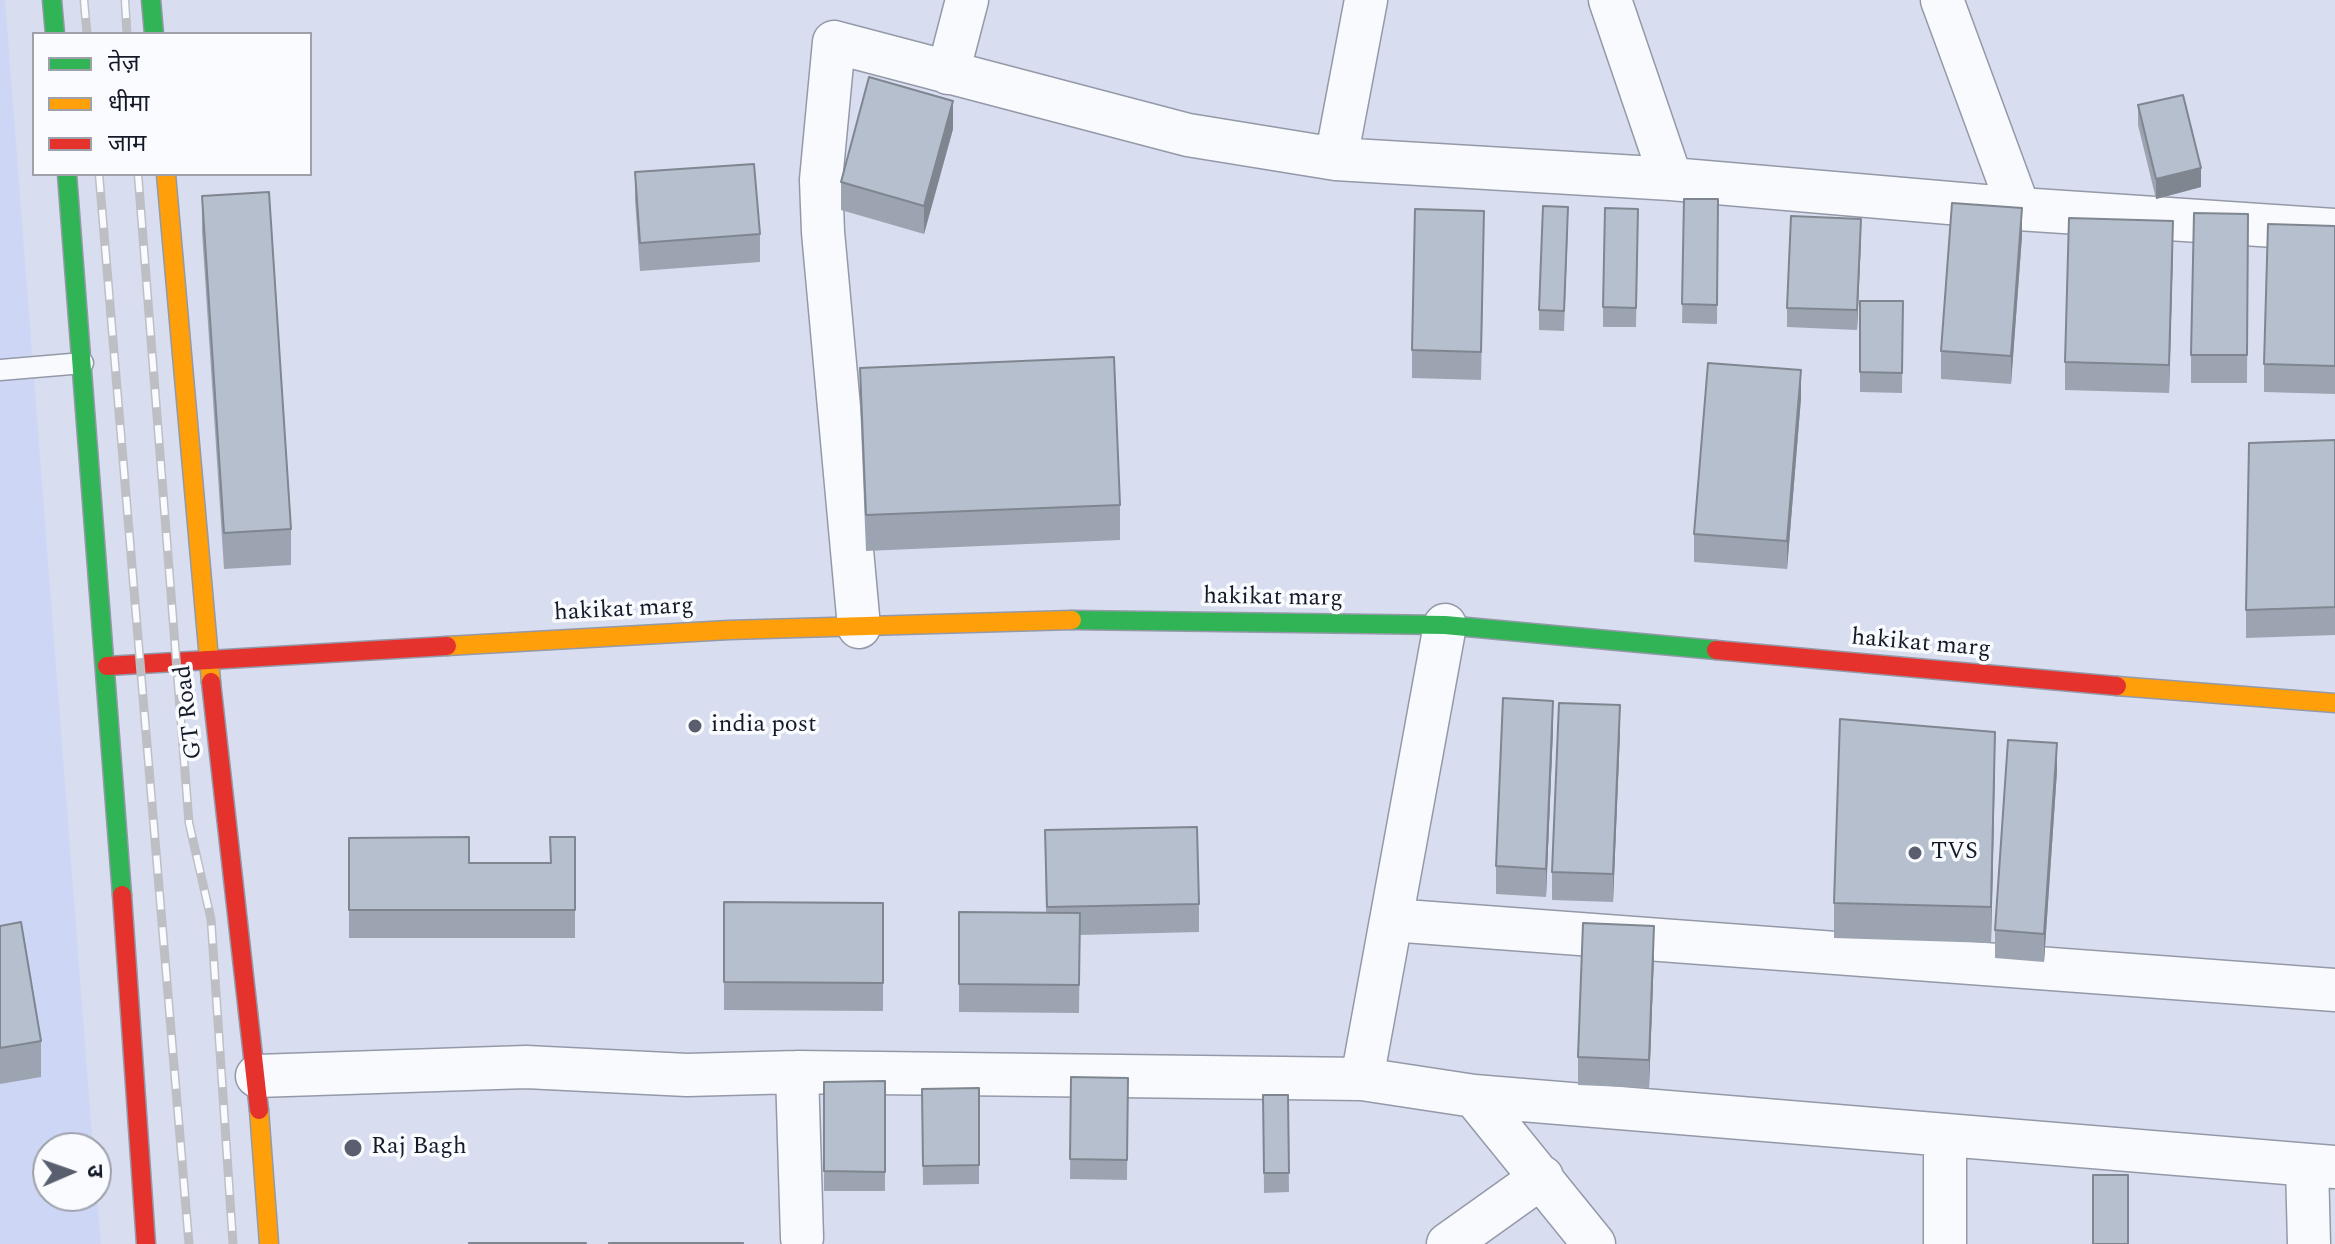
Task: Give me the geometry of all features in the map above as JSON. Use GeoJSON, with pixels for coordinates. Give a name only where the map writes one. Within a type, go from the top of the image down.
{"type":"FeatureCollection","features":[{"type":"Feature","properties":{"kind":"main road"},"geometry":{"type":"LineString","coordinates":[[52,0],[55,32]]}},
{"type":"Feature","properties":{"kind":"main road"},"geometry":{"type":"LineString","coordinates":[[151,0],[154,32]]}},
{"type":"Feature","properties":{"kind":"main road"},"geometry":{"type":"LineString","coordinates":[[67,176],[107,666],[146,1244]]}},
{"type":"Feature","properties":{"kind":"main road","name":"GT Road"},"geometry":{"type":"LineString","coordinates":[[166,176],[208,658],[257,1076],[269,1244]]}},
{"type":"Feature","properties":{"kind":"main road","name":"hakikat marg"},"geometry":{"type":"LineString","coordinates":[[107,666],[698,631],[1066,620],[1445,625],[2035,680],[2335,703]]}},
{"type":"Feature","properties":{"kind":"street"},"geometry":{"type":"LineString","coordinates":[[948,73],[967,0]]}},
{"type":"Feature","properties":{"kind":"street"},"geometry":{"type":"LineString","coordinates":[[1336,159],[1366,0]]}},
{"type":"Feature","properties":{"kind":"street"},"geometry":{"type":"LineString","coordinates":[[1610,0],[1671,179]]}},
{"type":"Feature","properties":{"kind":"street"},"geometry":{"type":"LineString","coordinates":[[1942,0],[2019,209]]}},
{"type":"Feature","properties":{"kind":"street"},"geometry":{"type":"LineString","coordinates":[[859,627],[823,232],[821,180],[834,42],[1188,135],[1336,159],[1671,179],[2019,209],[2335,230]]}},
{"type":"Feature","properties":{"kind":"street"},"geometry":{"type":"LineString","coordinates":[[1362,1079],[1445,625]]}},
{"type":"Feature","properties":{"kind":"street"},"geometry":{"type":"LineString","coordinates":[[1391,920],[2335,990]]}},
{"type":"Feature","properties":{"kind":"street"},"geometry":{"type":"LineString","coordinates":[[257,1076],[526,1067],[687,1075],[797,1072],[1362,1079],[1474,1096],[1945,1136],[2116,1146],[2321,1166],[2309,1244]]}},
{"type":"Feature","properties":{"kind":"street"},"geometry":{"type":"LineString","coordinates":[[797,1072],[802,1238]]}},
{"type":"Feature","properties":{"kind":"street"},"geometry":{"type":"LineString","coordinates":[[1474,1096],[1594,1244]]}},
{"type":"Feature","properties":{"kind":"street"},"geometry":{"type":"LineString","coordinates":[[1945,1136],[1945,1244]]}},
{"type":"Feature","properties":{"kind":"street"},"geometry":{"type":"LineString","coordinates":[[1448,1244],[1542,1177]]}},
{"type":"Feature","properties":{"kind":"lane"},"geometry":{"type":"LineString","coordinates":[[0,370],[83,363]]}},
{"type":"Feature","properties":{"kind":"shaded area"},"geometry":{"type":"Polygon","coordinates":[[[0,0],[5,0],[92,1132],[32,1132],[32,1212],[98,1212],[101,1244],[0,1244],[0,0]]]}},
{"type":"Feature","properties":{"kind":"building"},"geometry":{"type":"Polygon","coordinates":[[[869,77],[953,101],[924,206],[841,182],[869,77]]]}},
{"type":"Feature","properties":{"kind":"building"},"geometry":{"type":"Polygon","coordinates":[[[2183,95],[2201,168],[2156,179],[2138,105],[2183,95]]]}},
{"type":"Feature","properties":{"kind":"building"},"geometry":{"type":"Polygon","coordinates":[[[754,164],[760,234],[640,243],[635,172],[754,164]]]}},
{"type":"Feature","properties":{"kind":"building"},"geometry":{"type":"Polygon","coordinates":[[[269,192],[291,529],[224,533],[202,196],[269,192]]]}},
{"type":"Feature","properties":{"kind":"building"},"geometry":{"type":"Polygon","coordinates":[[[1684,199],[1718,199],[1717,305],[1682,304],[1684,199]]]}},
{"type":"Feature","properties":{"kind":"building"},"geometry":{"type":"Polygon","coordinates":[[[1952,203],[2022,208],[2011,356],[1941,351],[1952,203]]]}},
{"type":"Feature","properties":{"kind":"building"},"geometry":{"type":"Polygon","coordinates":[[[1543,206],[1568,207],[1564,311],[1539,310],[1543,206]]]}},
{"type":"Feature","properties":{"kind":"building"},"geometry":{"type":"Polygon","coordinates":[[[1605,208],[1638,209],[1636,308],[1603,307],[1605,208]]]}},
{"type":"Feature","properties":{"kind":"building"},"geometry":{"type":"Polygon","coordinates":[[[1415,209],[1484,211],[1481,352],[1412,350],[1415,209]]]}},
{"type":"Feature","properties":{"kind":"building"},"geometry":{"type":"Polygon","coordinates":[[[2194,213],[2248,214],[2247,355],[2191,355],[2194,213]]]}},
{"type":"Feature","properties":{"kind":"building"},"geometry":{"type":"Polygon","coordinates":[[[1791,216],[1861,219],[1857,310],[1787,308],[1791,216]]]}},
{"type":"Feature","properties":{"kind":"building"},"geometry":{"type":"Polygon","coordinates":[[[2069,218],[2173,221],[2169,365],[2065,362],[2069,218]]]}},
{"type":"Feature","properties":{"kind":"building"},"geometry":{"type":"Polygon","coordinates":[[[2268,224],[2335,226],[2335,366],[2264,364],[2268,224]]]}},
{"type":"Feature","properties":{"kind":"building"},"geometry":{"type":"Polygon","coordinates":[[[1860,301],[1903,301],[1902,373],[1860,372],[1860,301]]]}},
{"type":"Feature","properties":{"kind":"building"},"geometry":{"type":"Polygon","coordinates":[[[1114,357],[1120,505],[866,515],[860,368],[1114,357]]]}},
{"type":"Feature","properties":{"kind":"building"},"geometry":{"type":"Polygon","coordinates":[[[1708,363],[1801,370],[1787,541],[1694,534],[1708,363]]]}},
{"type":"Feature","properties":{"kind":"building"},"geometry":{"type":"Polygon","coordinates":[[[2335,440],[2335,607],[2246,610],[2249,443],[2335,440]]]}},
{"type":"Feature","properties":{"kind":"building"},"geometry":{"type":"Polygon","coordinates":[[[1503,698],[1553,701],[1546,869],[1496,866],[1503,698]]]}},
{"type":"Feature","properties":{"kind":"building"},"geometry":{"type":"Polygon","coordinates":[[[1559,703],[1620,705],[1613,874],[1552,872],[1559,703]]]}},
{"type":"Feature","properties":{"kind":"building","name":"TVS"},"geometry":{"type":"Polygon","coordinates":[[[1840,719],[1995,732],[1991,907],[1834,903],[1840,719]]]}},
{"type":"Feature","properties":{"kind":"building"},"geometry":{"type":"Polygon","coordinates":[[[2008,740],[2057,743],[2044,934],[1995,930],[2008,740]]]}},
{"type":"Feature","properties":{"kind":"building"},"geometry":{"type":"Polygon","coordinates":[[[1197,827],[1199,904],[1047,907],[1045,830],[1197,827]]]}},
{"type":"Feature","properties":{"kind":"building"},"geometry":{"type":"Polygon","coordinates":[[[469,837],[469,863],[551,863],[550,837],[575,837],[575,910],[349,910],[349,838],[469,837]]]}},
{"type":"Feature","properties":{"kind":"building"},"geometry":{"type":"Polygon","coordinates":[[[724,902],[883,903],[883,983],[724,982],[724,902]]]}},
{"type":"Feature","properties":{"kind":"building"},"geometry":{"type":"Polygon","coordinates":[[[959,912],[1080,913],[1079,985],[959,984],[959,912]]]}},
{"type":"Feature","properties":{"kind":"building"},"geometry":{"type":"Polygon","coordinates":[[[21,922],[41,1041],[0,1048],[0,926],[21,922]]]}},
{"type":"Feature","properties":{"kind":"building"},"geometry":{"type":"Polygon","coordinates":[[[1583,923],[1654,926],[1649,1060],[1578,1057],[1583,923]]]}},
{"type":"Feature","properties":{"kind":"building"},"geometry":{"type":"Polygon","coordinates":[[[1071,1077],[1128,1078],[1127,1160],[1070,1159],[1071,1077]]]}},
{"type":"Feature","properties":{"kind":"building"},"geometry":{"type":"Polygon","coordinates":[[[885,1081],[885,1172],[824,1171],[824,1082],[885,1081]]]}},
{"type":"Feature","properties":{"kind":"building"},"geometry":{"type":"Polygon","coordinates":[[[979,1088],[979,1165],[923,1166],[922,1089],[979,1088]]]}},
{"type":"Feature","properties":{"kind":"building"},"geometry":{"type":"Polygon","coordinates":[[[1263,1095],[1288,1095],[1289,1173],[1264,1173],[1263,1095]]]}},
{"type":"Feature","properties":{"kind":"building"},"geometry":{"type":"Polygon","coordinates":[[[2093,1175],[2128,1175],[2128,1244],[2093,1244],[2093,1175]]]}},
{"type":"Feature","properties":{"kind":"building"},"geometry":{"type":"Polygon","coordinates":[[[469,1243],[586,1243],[469,1244],[469,1243]]]}},
{"type":"Feature","properties":{"kind":"building"},"geometry":{"type":"Polygon","coordinates":[[[743,1243],[743,1244],[609,1244],[743,1243]]]}},
{"type":"Feature","properties":{"kind":"railway"},"geometry":{"type":"LineString","coordinates":[[84,0],[87,32]]}},
{"type":"Feature","properties":{"kind":"railway"},"geometry":{"type":"LineString","coordinates":[[125,0],[127,32]]}},
{"type":"Feature","properties":{"kind":"railway"},"geometry":{"type":"LineString","coordinates":[[99,176],[189,1244]]}},
{"type":"Feature","properties":{"kind":"railway"},"geometry":{"type":"LineString","coordinates":[[138,176],[189,823],[211,919],[233,1244]]}},
{"type":"Feature","properties":{"kind":"traffic: fast"},"geometry":{"type":"LineString","coordinates":[[52,0],[55,32]]}},
{"type":"Feature","properties":{"kind":"traffic: fast"},"geometry":{"type":"LineString","coordinates":[[151,0],[154,32]]}},
{"type":"Feature","properties":{"kind":"traffic: fast"},"geometry":{"type":"LineString","coordinates":[[67,176],[122,895]]}},
{"type":"Feature","properties":{"kind":"traffic: fast"},"geometry":{"type":"LineString","coordinates":[[1072,620],[1445,625],[1716,650]]}},
{"type":"Feature","properties":{"kind":"traffic: slow"},"geometry":{"type":"LineString","coordinates":[[166,176],[211,682]]}},
{"type":"Feature","properties":{"kind":"traffic: slow"},"geometry":{"type":"LineString","coordinates":[[447,646],[729,630],[1072,620]]}},
{"type":"Feature","properties":{"kind":"traffic: slow"},"geometry":{"type":"LineString","coordinates":[[2117,686],[2335,703]]}},
{"type":"Feature","properties":{"kind":"traffic: slow"},"geometry":{"type":"LineString","coordinates":[[259,1110],[269,1244]]}},
{"type":"Feature","properties":{"kind":"traffic: jam"},"geometry":{"type":"LineString","coordinates":[[107,666],[447,646]]}},
{"type":"Feature","properties":{"kind":"traffic: jam"},"geometry":{"type":"LineString","coordinates":[[1716,650],[2117,686]]}},
{"type":"Feature","properties":{"kind":"traffic: jam"},"geometry":{"type":"LineString","coordinates":[[211,682],[259,1110]]}},
{"type":"Feature","properties":{"kind":"traffic: jam"},"geometry":{"type":"LineString","coordinates":[[122,895],[146,1244]]}},
{"type":"Feature","properties":{"kind":"place","name":"india post"},"geometry":{"type":"Point","coordinates":[695,726]}},
{"type":"Feature","properties":{"kind":"place","name":"TVS"},"geometry":{"type":"Point","coordinates":[1915,853]}},
{"type":"Feature","properties":{"kind":"place","name":"Raj Bagh"},"geometry":{"type":"Point","coordinates":[353,1148]}}]}
